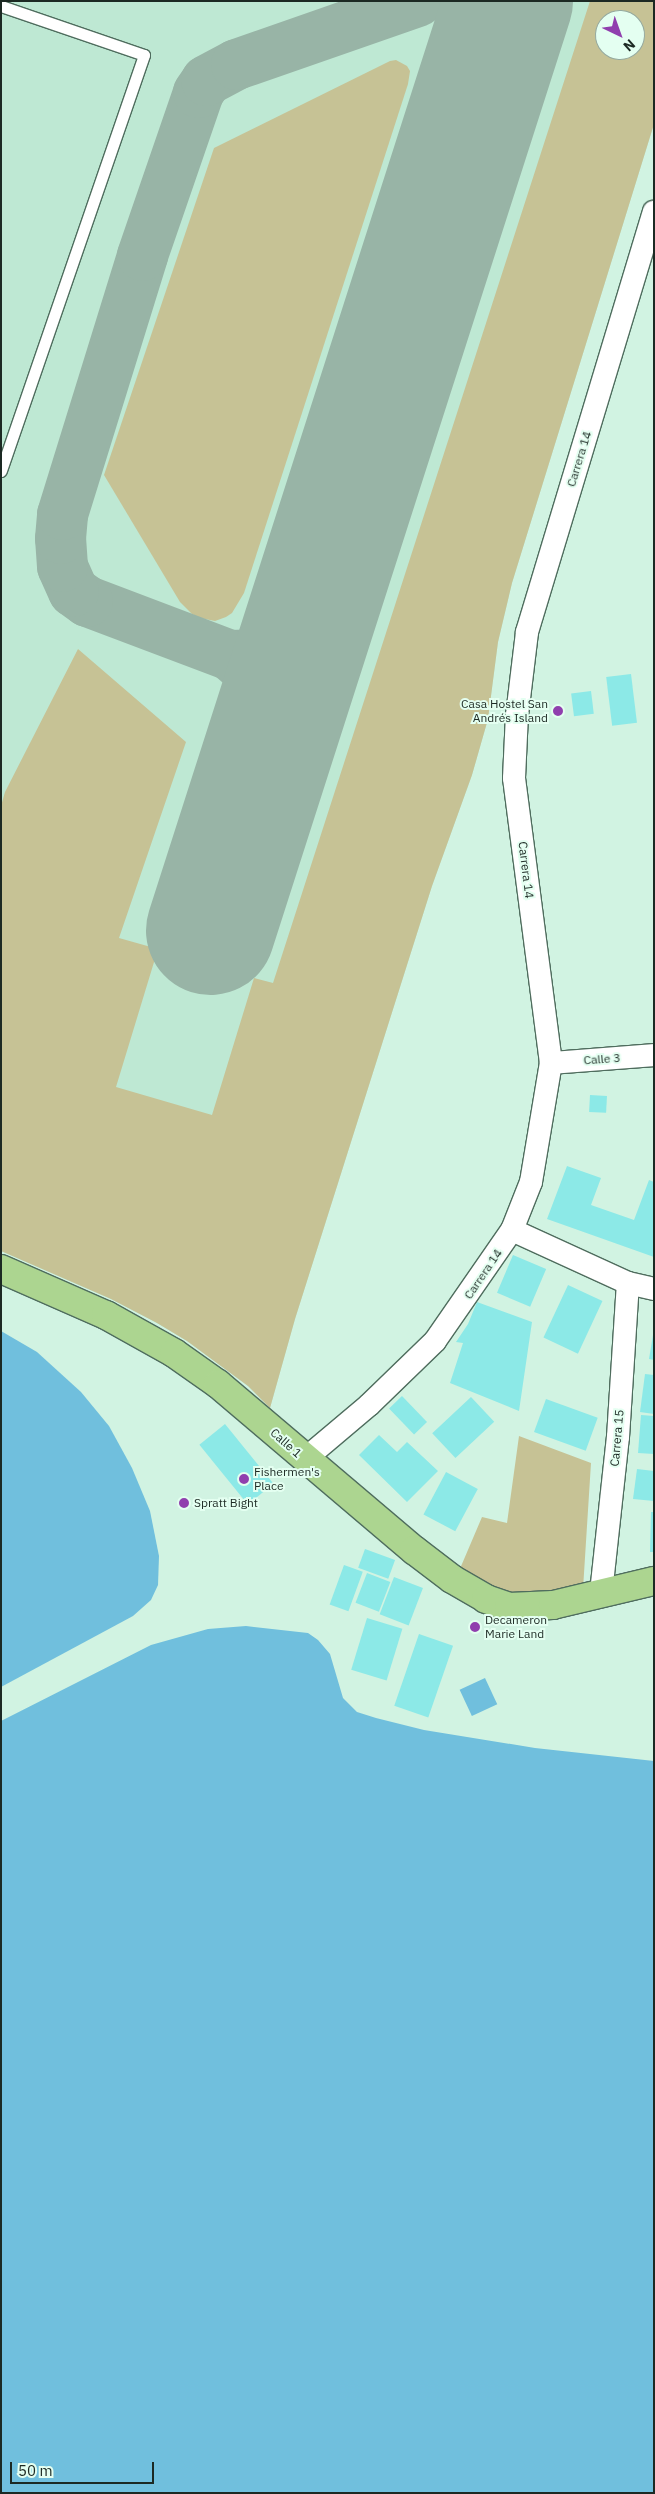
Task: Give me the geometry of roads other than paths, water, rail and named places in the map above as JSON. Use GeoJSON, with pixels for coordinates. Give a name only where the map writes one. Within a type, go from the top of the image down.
{"type":"FeatureCollection","features":[{"type":"Feature","properties":{"kind":"highway","name":"Calle 1"},"geometry":{"type":"LineString","coordinates":[[1,1269],[106,1315],[174,1353],[218,1384],[428,1562],[469,1590],[486,1599],[509,1607],[553,1605],[654,1581]]}},
{"type":"Feature","properties":{"kind":"street","name":"Carrera 14"},"geometry":{"type":"LineString","coordinates":[[305,1459],[369,1405],[435,1341],[512,1230],[531,1182],[551,1063],[514,778],[517,715],[527,632],[653,216]]}},
{"type":"Feature","properties":{"kind":"street","name":"Calle 3"},"geometry":{"type":"LineString","coordinates":[[551,1063],[654,1056]]}},
{"type":"Feature","properties":{"kind":"street"},"geometry":{"type":"LineString","coordinates":[[512,1230],[628,1283],[654,1289]]}},
{"type":"Feature","properties":{"kind":"street","name":"Carrera 15"},"geometry":{"type":"LineString","coordinates":[[602,1593],[618,1437],[628,1283]]}},
{"type":"Feature","properties":{"kind":"lane"},"geometry":{"type":"LineString","coordinates":[[1,6],[144,55],[1,471]]}},
{"type":"Feature","properties":{"kind":"water"},"geometry":{"type":"Polygon","coordinates":[[[1,1331],[37,1352],[81,1392],[109,1426],[132,1468],[150,1511],[159,1556],[158,1585],[151,1600],[133,1616],[1,1687],[1,1331]]]}},
{"type":"Feature","properties":{"kind":"water"},"geometry":{"type":"Polygon","coordinates":[[[246,1626],[308,1633],[318,1640],[330,1654],[343,1698],[357,1712],[424,1730],[535,1748],[654,1761],[654,2493],[1,2493],[1,1721],[151,1645],[208,1629],[246,1626]]]}},
{"type":"Feature","properties":{"kind":"water"},"geometry":{"type":"Polygon","coordinates":[[[485,1678],[497,1704],[472,1716],[460,1690],[485,1678]]]}},
{"type":"Feature","properties":{"kind":"place","name":"Casa Hostel San Andrés Island"},"geometry":{"type":"Point","coordinates":[558,711]}},
{"type":"Feature","properties":{"kind":"place","name":"Fishermen's Place"},"geometry":{"type":"Point","coordinates":[244,1479]}},
{"type":"Feature","properties":{"kind":"place","name":"Spratt Bight"},"geometry":{"type":"Point","coordinates":[184,1503]}},
{"type":"Feature","properties":{"kind":"place","name":"Decameron Marie Land"},"geometry":{"type":"Point","coordinates":[475,1627]}}]}
